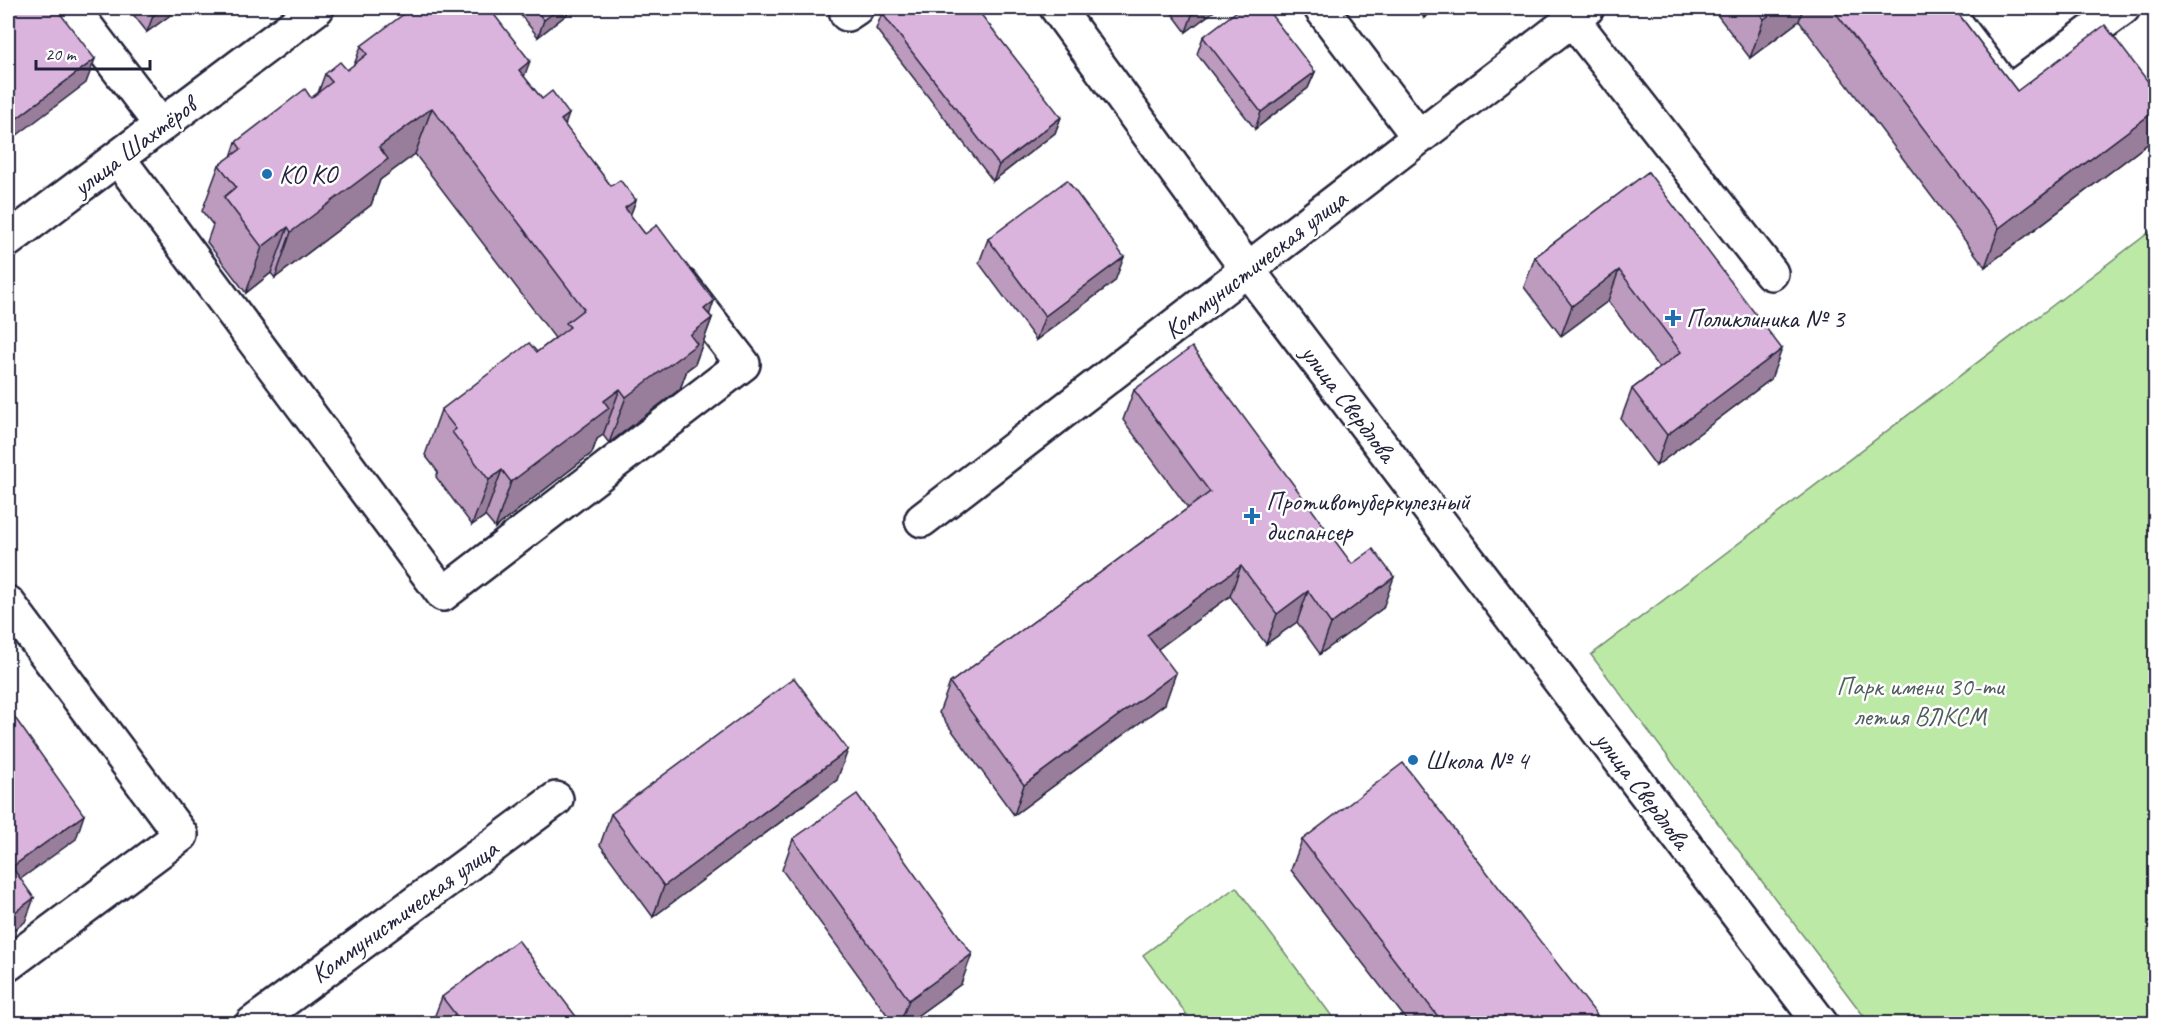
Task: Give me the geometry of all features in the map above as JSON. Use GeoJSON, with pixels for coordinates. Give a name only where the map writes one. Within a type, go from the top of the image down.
{"type":"FeatureCollection","features":[{"type":"Feature","properties":{"kind":"street"},"geometry":{"type":"LineString","coordinates":[[72,8],[161,125]]}},
{"type":"Feature","properties":{"kind":"street","name":"улица Шахтёров"},"geometry":{"type":"LineString","coordinates":[[8,240],[161,125],[284,17],[317,8]]}},
{"type":"Feature","properties":{"kind":"street","name":"улица Свердлова"},"geometry":{"type":"LineString","coordinates":[[1057,8],[1248,270],[1821,1023]]}},
{"type":"Feature","properties":{"kind":"street"},"geometry":{"type":"LineString","coordinates":[[1321,8],[1419,137]]}},
{"type":"Feature","properties":{"kind":"street"},"geometry":{"type":"LineString","coordinates":[[1944,8],[2008,93],[2123,8]]}},
{"type":"Feature","properties":{"kind":"street"},"geometry":{"type":"LineString","coordinates":[[1580,14],[1771,273]]}},
{"type":"Feature","properties":{"kind":"street","name":"Коммунистическая улица"},"geometry":{"type":"LineString","coordinates":[[922,520],[1580,14]]}},
{"type":"Feature","properties":{"kind":"street"},"geometry":{"type":"LineString","coordinates":[[118,158],[443,594],[743,364],[664,261]]}},
{"type":"Feature","properties":{"kind":"street"},"geometry":{"type":"LineString","coordinates":[[8,603],[181,835],[8,964]]}},
{"type":"Feature","properties":{"kind":"street","name":"Коммунистическая улица"},"geometry":{"type":"LineString","coordinates":[[252,1023],[556,799]]}},
{"type":"Feature","properties":{"kind":"green space","name":"Парк имени 30-ти летия ВЛКСМ"},"geometry":{"type":"Polygon","coordinates":[[[2155,228],[2155,1023],[1869,1023],[1591,655],[2155,228]]]}},
{"type":"Feature","properties":{"kind":"green space"},"geometry":{"type":"Polygon","coordinates":[[[1236,887],[1337,1023],[1193,1023],[1143,955],[1236,887]]]}},
{"type":"Feature","properties":{"kind":"building"},"geometry":{"type":"Polygon","coordinates":[[[16,8],[56,8],[95,59],[8,125],[8,14],[16,8]]]}},
{"type":"Feature","properties":{"kind":"building"},"geometry":{"type":"Polygon","coordinates":[[[147,8],[163,8],[153,16],[147,8]]]}},
{"type":"Feature","properties":{"kind":"building"},"geometry":{"type":"Polygon","coordinates":[[[412,8],[489,8],[530,61],[519,70],[542,99],[552,91],[569,114],[561,120],[611,186],[620,180],[636,200],[625,208],[645,234],[657,225],[714,301],[704,309],[712,318],[690,335],[697,344],[626,397],[620,389],[604,401],[609,408],[511,482],[502,470],[489,480],[452,432],[456,429],[441,410],[529,343],[537,352],[570,327],[566,323],[584,309],[432,108],[379,147],[388,159],[291,232],[288,227],[262,247],[224,197],[236,187],[219,165],[241,149],[236,142],[305,89],[311,98],[332,82],[325,74],[340,62],[347,70],[367,54],[361,46],[412,8]]]}},
{"type":"Feature","properties":{"kind":"building"},"geometry":{"type":"Polygon","coordinates":[[[534,8],[560,8],[544,20],[534,8]]]}},
{"type":"Feature","properties":{"kind":"building"},"geometry":{"type":"Polygon","coordinates":[[[888,8],[976,8],[1061,117],[999,165],[882,13],[888,8]]]}},
{"type":"Feature","properties":{"kind":"building"},"geometry":{"type":"Polygon","coordinates":[[[1187,8],[1202,8],[1192,15],[1187,8]]]}},
{"type":"Feature","properties":{"kind":"building"},"geometry":{"type":"Polygon","coordinates":[[[1241,8],[1266,8],[1315,72],[1261,112],[1203,37],[1241,8]]]}},
{"type":"Feature","properties":{"kind":"building"},"geometry":{"type":"Polygon","coordinates":[[[1755,8],[1779,8],[1764,19],[1755,8]]]}},
{"type":"Feature","properties":{"kind":"building"},"geometry":{"type":"Polygon","coordinates":[[[1832,8],[1954,8],[2017,91],[2105,25],[2156,92],[2156,110],[1999,228],[1832,8]]]}},
{"type":"Feature","properties":{"kind":"building","name":"Поликлиника № 3"},"geometry":{"type":"Polygon","coordinates":[[[1648,172],[1782,349],[1667,435],[1632,389],[1681,352],[1619,270],[1572,306],[1535,257],[1648,172]]]}},
{"type":"Feature","properties":{"kind":"building"},"geometry":{"type":"Polygon","coordinates":[[[1067,180],[1124,257],[1045,316],[988,239],[1067,180]]]}},
{"type":"Feature","properties":{"kind":"building"},"geometry":{"type":"Polygon","coordinates":[[[1192,347],[1352,564],[1373,549],[1394,577],[1331,624],[1308,591],[1277,614],[1241,566],[1147,635],[1176,673],[1024,785],[950,683],[1210,492],[1134,390],[1192,347]]]}},
{"type":"Feature","properties":{"kind":"building"},"geometry":{"type":"Polygon","coordinates":[[[794,678],[848,750],[664,886],[611,814],[794,678]]]}},
{"type":"Feature","properties":{"kind":"building"},"geometry":{"type":"Polygon","coordinates":[[[8,708],[84,815],[12,867],[34,898],[8,917],[8,708]]]}},
{"type":"Feature","properties":{"kind":"building"},"geometry":{"type":"Polygon","coordinates":[[[1403,763],[1600,1019],[1595,1023],[1443,1023],[1302,840],[1403,763]]]}},
{"type":"Feature","properties":{"kind":"building"},"geometry":{"type":"Polygon","coordinates":[[[857,794],[972,954],[909,1000],[793,839],[857,794]]]}},
{"type":"Feature","properties":{"kind":"building"},"geometry":{"type":"Polygon","coordinates":[[[518,940],[581,1023],[462,1023],[442,997],[518,940]]]}},
{"type":"Feature","properties":{"kind":"place","name":"КО КО"},"geometry":{"type":"Point","coordinates":[267,174]}},
{"type":"Feature","properties":{"kind":"place","name":"Поликлиника № 3"},"geometry":{"type":"Point","coordinates":[1673,318]}},
{"type":"Feature","properties":{"kind":"place","name":"Противотуберкулезный диспансер"},"geometry":{"type":"Point","coordinates":[1252,516]}},
{"type":"Feature","properties":{"kind":"place","name":"Школа № 4"},"geometry":{"type":"Point","coordinates":[1413,760]}}]}
